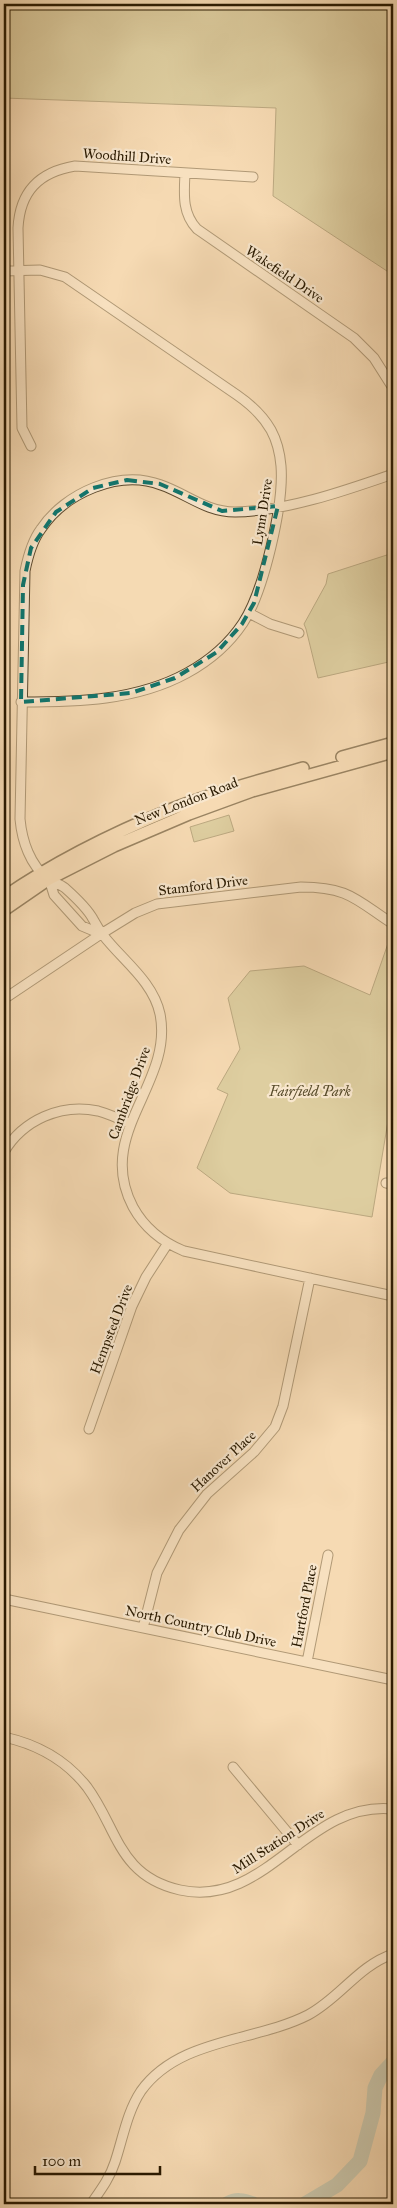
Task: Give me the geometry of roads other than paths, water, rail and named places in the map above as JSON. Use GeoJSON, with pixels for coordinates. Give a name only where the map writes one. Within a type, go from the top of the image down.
{"type":"FeatureCollection","features":[{"type":"Feature","properties":{"kind":"main road","name":"New London Road"},"geometry":{"type":"LineString","coordinates":[[4,910],[45,876],[106,838],[172,809],[243,785],[393,743]]}},
{"type":"Feature","properties":{"kind":"main road","name":"New London Road"},"geometry":{"type":"LineString","coordinates":[[4,897],[45,876],[189,814],[261,789],[393,752]]}},
{"type":"Feature","properties":{"kind":"street","name":"Woodhill Drive"},"geometry":{"type":"LineString","coordinates":[[31,446],[22,428],[18,228],[20,208],[28,191],[42,178],[58,170],[75,166],[254,178]]}},
{"type":"Feature","properties":{"kind":"street","name":"Wakefield Drive"},"geometry":{"type":"LineString","coordinates":[[185,173],[185,209],[191,223],[354,338],[374,358],[393,388]]}},
{"type":"Feature","properties":{"kind":"street","name":"Lynn Drive"},"geometry":{"type":"LineString","coordinates":[[4,270],[48,271],[74,282],[247,402],[264,420],[276,443],[281,466],[278,506],[264,576],[249,612],[234,634],[217,652],[198,666],[176,678],[130,693],[108,698],[66,702],[21,702]]}},
{"type":"Feature","properties":{"kind":"street"},"geometry":{"type":"LineString","coordinates":[[45,876],[26,847],[21,829],[23,585],[27,558],[41,528],[66,503],[93,488],[115,481],[127,480],[160,484],[200,505],[222,511],[248,511],[324,496],[393,474]]}},
{"type":"Feature","properties":{"kind":"street"},"geometry":{"type":"LineString","coordinates":[[249,612],[270,624],[299,633]]}},
{"type":"Feature","properties":{"kind":"street","name":"Cambridge Drive"},"geometry":{"type":"LineString","coordinates":[[45,876],[54,895],[82,926],[101,934]]}},
{"type":"Feature","properties":{"kind":"street","name":"Cambridge Drive"},"geometry":{"type":"LineString","coordinates":[[45,876],[64,887],[92,917],[101,934],[146,985],[160,1014],[161,1044],[130,1124],[123,1151],[125,1187],[141,1219],[168,1244],[199,1255],[393,1296]]}},
{"type":"Feature","properties":{"kind":"street","name":"Stamford Drive"},"geometry":{"type":"LineString","coordinates":[[4,999],[101,934],[135,913],[157,904],[301,887],[328,888],[352,896],[393,924]]}},
{"type":"Feature","properties":{"kind":"street"},"geometry":{"type":"LineString","coordinates":[[4,1152],[10,1142],[24,1128],[54,1113],[77,1110],[98,1111],[130,1124]]}},
{"type":"Feature","properties":{"kind":"street","name":"Hempsted Drive"},"geometry":{"type":"LineString","coordinates":[[89,1429],[132,1306],[146,1277],[168,1244]]}},
{"type":"Feature","properties":{"kind":"street","name":"Hanover Place"},"geometry":{"type":"LineString","coordinates":[[143,1628],[157,1573],[179,1530],[207,1494],[263,1443],[275,1427],[284,1399],[310,1278]]}},
{"type":"Feature","properties":{"kind":"street","name":"Hartford Place"},"geometry":{"type":"LineString","coordinates":[[307,1662],[328,1556]]}},
{"type":"Feature","properties":{"kind":"street","name":"North Country Club Drive"},"geometry":{"type":"LineString","coordinates":[[4,1599],[393,1680]]}},
{"type":"Feature","properties":{"kind":"street","name":"Mill Station Drive"},"geometry":{"type":"LineString","coordinates":[[4,1737],[34,1746],[64,1764],[87,1788],[100,1808],[118,1846],[130,1860],[150,1878],[170,1887],[199,1892],[230,1888],[256,1874],[321,1828],[343,1816],[364,1810],[393,1809]]}},
{"type":"Feature","properties":{"kind":"street"},"geometry":{"type":"LineString","coordinates":[[233,1768],[298,1845]]}},
{"type":"Feature","properties":{"kind":"street"},"geometry":{"type":"LineString","coordinates":[[91,2204],[111,2172],[134,2102],[141,2091],[158,2073],[174,2061],[193,2053],[290,2022],[309,2014],[332,1998],[368,1966],[393,1954]]}},
{"type":"Feature","properties":{"kind":"waterway"},"geometry":{"type":"LineString","coordinates":[[305,2204],[337,2185],[360,2161],[373,2113],[375,2088],[381,2075],[393,2062]]}},
{"type":"Feature","properties":{"kind":"waterway"},"geometry":{"type":"LineString","coordinates":[[227,2204],[233,2201],[253,2204]]}},
{"type":"Feature","properties":{"kind":"park label","name":"Fairfield Park"},"geometry":{"type":"Point","coordinates":[310,1091]}}]}
